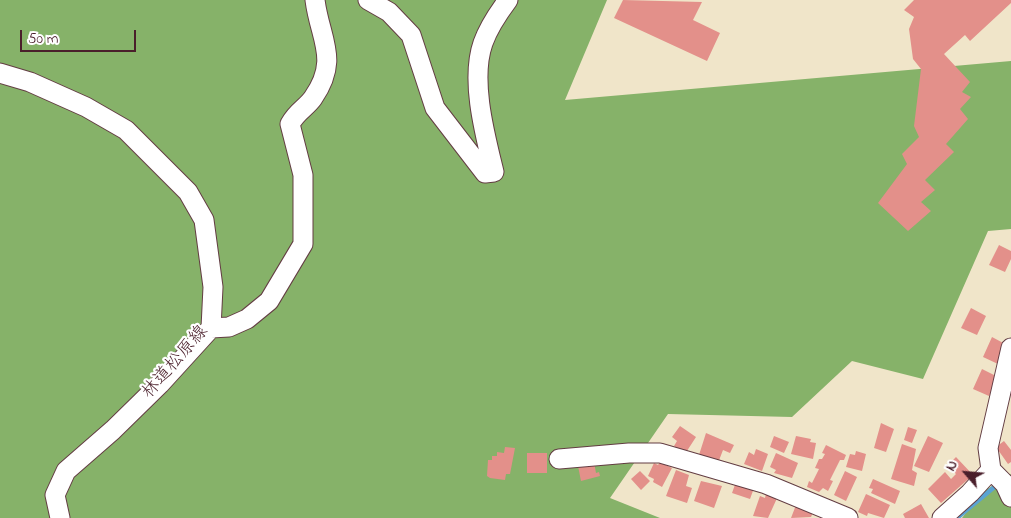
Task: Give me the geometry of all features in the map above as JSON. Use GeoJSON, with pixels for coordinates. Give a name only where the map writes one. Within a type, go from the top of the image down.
{"type":"FeatureCollection","features":[{"type":"Feature","properties":{"kind":"street"},"geometry":{"type":"LineString","coordinates":[[211,328],[229,327],[247,319],[269,302],[302,244],[303,175],[290,124],[296,112],[312,99],[327,73],[328,53],[315,0]]}},
{"type":"Feature","properties":{"kind":"street"},"geometry":{"type":"LineString","coordinates":[[368,0],[389,12],[411,35],[435,108],[485,173],[494,172],[481,109],[478,75],[483,43],[508,0]]}},
{"type":"Feature","properties":{"kind":"street","name":"林道松原線"},"geometry":{"type":"LineString","coordinates":[[0,73],[30,82],[86,107],[126,130],[188,192],[204,220],[213,287],[211,328],[127,417],[66,471],[55,495],[60,518]]}},
{"type":"Feature","properties":{"kind":"street"},"geometry":{"type":"LineString","coordinates":[[1008,491],[991,470],[988,448],[1011,348]]}},
{"type":"Feature","properties":{"kind":"street"},"geometry":{"type":"LineString","coordinates":[[559,459],[629,453],[660,453],[766,484],[848,518]]}},
{"type":"Feature","properties":{"kind":"street"},"geometry":{"type":"LineString","coordinates":[[942,518],[970,493],[991,470]]}},
{"type":"Feature","properties":{"kind":"green space"},"geometry":{"type":"Polygon","coordinates":[[[0,0],[607,0],[565,100],[1011,61],[1011,229],[988,231],[923,379],[852,361],[792,417],[668,414],[610,498],[660,518],[0,518],[0,0]]]}},
{"type":"Feature","properties":{"kind":"green space"},"geometry":{"type":"Polygon","coordinates":[[[1011,474],[1011,518],[962,518],[981,493],[1011,474]]]}},
{"type":"Feature","properties":{"kind":"building"},"geometry":{"type":"Polygon","coordinates":[[[623,0],[702,2],[693,20],[720,33],[707,61],[614,18],[623,0]]]}},
{"type":"Feature","properties":{"kind":"building"},"geometry":{"type":"Polygon","coordinates":[[[914,0],[1011,0],[1011,3],[970,41],[965,35],[944,54],[970,82],[962,92],[971,97],[960,109],[968,119],[946,144],[954,152],[925,180],[935,190],[921,202],[931,211],[908,231],[878,203],[907,164],[902,154],[919,137],[914,126],[921,69],[913,59],[909,29],[914,17],[904,10],[914,0]]]}},
{"type":"Feature","properties":{"kind":"building"},"geometry":{"type":"Polygon","coordinates":[[[999,245],[1011,251],[1011,259],[1005,272],[989,265],[999,245]]]}},
{"type":"Feature","properties":{"kind":"building"},"geometry":{"type":"Polygon","coordinates":[[[971,308],[986,316],[977,335],[961,328],[971,308]]]}},
{"type":"Feature","properties":{"kind":"building"},"geometry":{"type":"Polygon","coordinates":[[[992,337],[1007,345],[998,364],[983,357],[992,337]]]}},
{"type":"Feature","properties":{"kind":"building"},"geometry":{"type":"Polygon","coordinates":[[[982,369],[998,377],[989,396],[973,389],[982,369]]]}},
{"type":"Feature","properties":{"kind":"building"},"geometry":{"type":"Polygon","coordinates":[[[881,423],[894,429],[886,452],[874,448],[881,423]]]}},
{"type":"Feature","properties":{"kind":"building"},"geometry":{"type":"Polygon","coordinates":[[[680,426],[696,437],[685,454],[674,446],[677,441],[672,437],[680,426]]]}},
{"type":"Feature","properties":{"kind":"building"},"geometry":{"type":"Polygon","coordinates":[[[908,427],[917,430],[912,443],[904,440],[908,427]]]}},
{"type":"Feature","properties":{"kind":"building"},"geometry":{"type":"Polygon","coordinates":[[[706,433],[734,445],[730,453],[723,450],[718,463],[699,455],[706,433]]]}},
{"type":"Feature","properties":{"kind":"building"},"geometry":{"type":"Polygon","coordinates":[[[774,436],[789,442],[784,453],[770,447],[774,436]]]}},
{"type":"Feature","properties":{"kind":"building"},"geometry":{"type":"Polygon","coordinates":[[[796,436],[811,439],[810,442],[816,443],[813,459],[791,454],[796,436]]]}},
{"type":"Feature","properties":{"kind":"building"},"geometry":{"type":"Polygon","coordinates":[[[928,436],[943,443],[929,472],[914,466],[928,436]]]}},
{"type":"Feature","properties":{"kind":"building"},"geometry":{"type":"Polygon","coordinates":[[[1004,441],[1011,450],[1011,462],[1008,464],[996,447],[1004,441]]]}},
{"type":"Feature","properties":{"kind":"building"},"geometry":{"type":"Polygon","coordinates":[[[902,444],[916,449],[912,470],[917,473],[914,486],[891,479],[902,444]]]}},
{"type":"Feature","properties":{"kind":"building"},"geometry":{"type":"Polygon","coordinates":[[[826,445],[846,455],[844,460],[840,460],[830,480],[833,481],[828,491],[823,488],[819,492],[807,487],[809,481],[812,483],[819,469],[815,468],[819,459],[822,459],[825,454],[822,453],[826,445]]]}},
{"type":"Feature","properties":{"kind":"building"},"geometry":{"type":"Polygon","coordinates":[[[505,447],[515,448],[510,474],[506,474],[505,480],[490,478],[487,476],[488,460],[492,460],[492,456],[497,456],[497,452],[504,453],[505,447]]]}},
{"type":"Feature","properties":{"kind":"building"},"geometry":{"type":"Polygon","coordinates":[[[756,449],[768,454],[762,471],[744,464],[749,452],[754,455],[756,449]]]}},
{"type":"Feature","properties":{"kind":"building"},"geometry":{"type":"Polygon","coordinates":[[[856,451],[866,454],[862,471],[846,467],[850,454],[855,455],[856,451]]]}},
{"type":"Feature","properties":{"kind":"building"},"geometry":{"type":"Polygon","coordinates":[[[527,453],[547,453],[547,473],[527,473],[527,453]]]}},
{"type":"Feature","properties":{"kind":"building"},"geometry":{"type":"Polygon","coordinates":[[[776,453],[798,463],[792,478],[774,473],[776,470],[770,467],[776,453]]]}},
{"type":"Feature","properties":{"kind":"building"},"geometry":{"type":"Polygon","coordinates":[[[956,457],[973,475],[941,503],[928,489],[945,472],[951,479],[956,474],[947,466],[956,457]]]}},
{"type":"Feature","properties":{"kind":"building"},"geometry":{"type":"Polygon","coordinates":[[[594,462],[596,473],[599,472],[600,476],[581,481],[578,466],[594,462]]]}},
{"type":"Feature","properties":{"kind":"building"},"geometry":{"type":"Polygon","coordinates":[[[660,462],[672,468],[662,487],[653,482],[654,479],[648,476],[654,463],[658,465],[660,462]]]}},
{"type":"Feature","properties":{"kind":"building"},"geometry":{"type":"Polygon","coordinates":[[[676,470],[689,475],[686,486],[692,488],[687,503],[666,496],[676,470]]]}},
{"type":"Feature","properties":{"kind":"building"},"geometry":{"type":"Polygon","coordinates":[[[640,471],[650,481],[641,490],[631,479],[640,471]]]}},
{"type":"Feature","properties":{"kind":"building"},"geometry":{"type":"Polygon","coordinates":[[[845,471],[857,477],[846,501],[834,495],[845,471]]]}},
{"type":"Feature","properties":{"kind":"building"},"geometry":{"type":"Polygon","coordinates":[[[873,479],[900,491],[895,504],[871,493],[873,489],[869,488],[873,479]]]}},
{"type":"Feature","properties":{"kind":"building"},"geometry":{"type":"Polygon","coordinates":[[[701,481],[722,486],[714,508],[694,501],[701,481]]]}},
{"type":"Feature","properties":{"kind":"building"},"geometry":{"type":"Polygon","coordinates":[[[736,482],[754,488],[750,499],[732,493],[736,482]]]}},
{"type":"Feature","properties":{"kind":"building"},"geometry":{"type":"Polygon","coordinates":[[[766,494],[778,496],[768,518],[753,516],[760,496],[765,498],[766,494]]]}},
{"type":"Feature","properties":{"kind":"building"},"geometry":{"type":"Polygon","coordinates":[[[866,494],[890,505],[884,518],[868,513],[867,516],[858,512],[866,494]]]}},
{"type":"Feature","properties":{"kind":"building"},"geometry":{"type":"Polygon","coordinates":[[[921,504],[929,518],[905,518],[903,514],[921,504]]]}},
{"type":"Feature","properties":{"kind":"building"},"geometry":{"type":"Polygon","coordinates":[[[796,505],[814,510],[811,517],[791,518],[796,505]]]}},
{"type":"Feature","properties":{"kind":"waterway"},"geometry":{"type":"LineString","coordinates":[[957,518],[998,484]]}}]}
